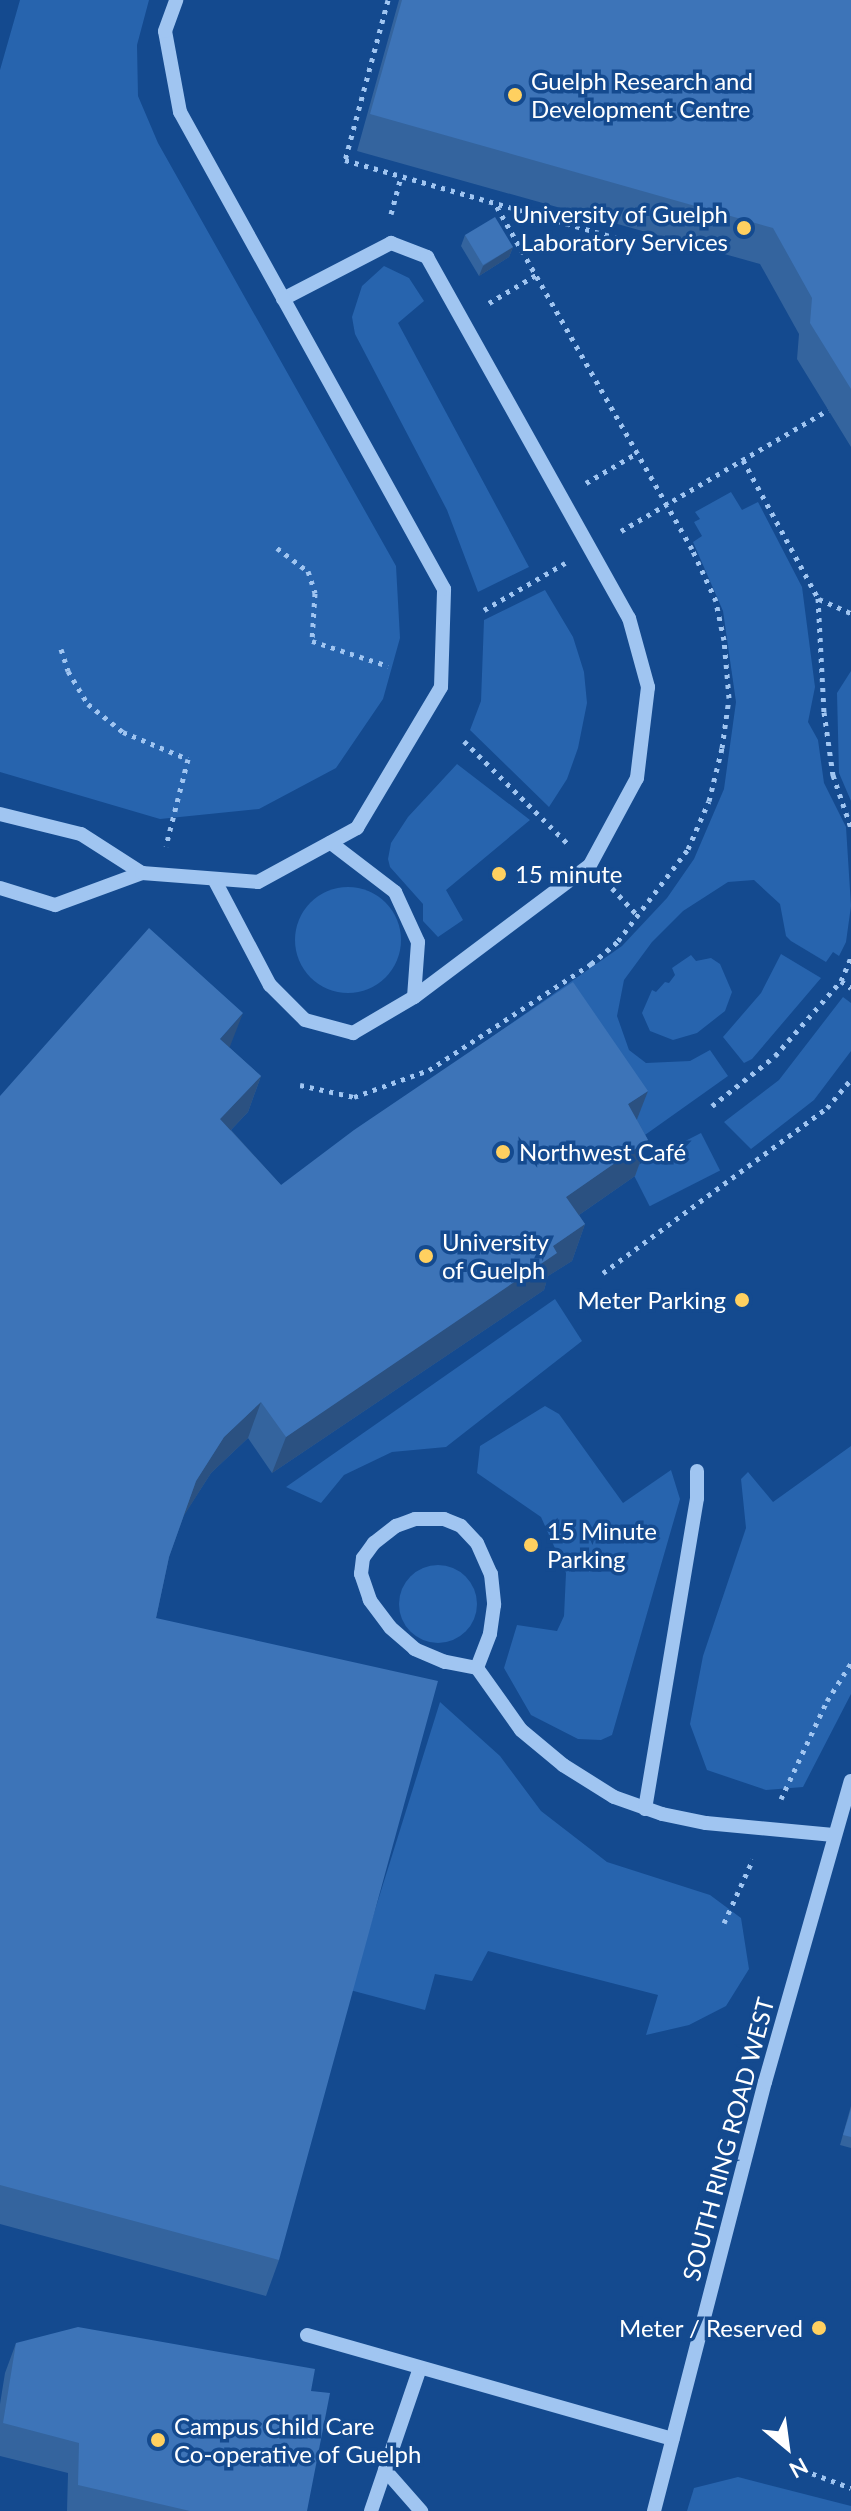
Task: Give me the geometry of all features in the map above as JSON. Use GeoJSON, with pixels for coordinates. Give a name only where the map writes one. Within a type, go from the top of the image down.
{"type":"FeatureCollection","features":[{"type":"Feature","properties":{"kind":"street"},"geometry":{"type":"LineString","coordinates":[[0,888],[55,905],[142,873],[258,882],[357,828],[441,687],[444,589],[180,112],[165,31],[176,0]]}},
{"type":"Feature","properties":{"kind":"street"},"geometry":{"type":"LineString","coordinates":[[214,879],[270,985],[305,1020],[353,1033],[414,997],[590,865],[637,778],[648,687],[629,618],[427,257],[391,243],[283,299]]}},
{"type":"Feature","properties":{"kind":"street"},"geometry":{"type":"LineString","coordinates":[[0,814],[81,834],[142,873]]}},
{"type":"Feature","properties":{"kind":"street"},"geometry":{"type":"LineString","coordinates":[[331,843],[395,892],[418,942],[414,997]]}},
{"type":"Feature","properties":{"kind":"street"},"geometry":{"type":"LineString","coordinates":[[645,1809],[695,1512],[697,1471]]}},
{"type":"Feature","properties":{"kind":"street"},"geometry":{"type":"LineString","coordinates":[[477,1668],[490,1634],[494,1605],[491,1574],[483,1553],[461,1526],[444,1519],[415,1519],[396,1526],[374,1543],[363,1558],[361,1574],[370,1600],[390,1627],[415,1649],[445,1662],[477,1668],[498,1701],[531,1740],[587,1781],[645,1809],[706,1823],[833,1835]]}},
{"type":"Feature","properties":{"kind":"street","name":"SOUTH RING ROAD WEST"},"geometry":{"type":"LineString","coordinates":[[654,2511],[833,1835],[851,1781]]}},
{"type":"Feature","properties":{"kind":"street"},"geometry":{"type":"LineString","coordinates":[[307,2335],[672,2439]]}},
{"type":"Feature","properties":{"kind":"street"},"geometry":{"type":"LineString","coordinates":[[371,2511],[420,2368]]}},
{"type":"Feature","properties":{"kind":"street"},"geometry":{"type":"LineString","coordinates":[[385,2470],[421,2511]]}},
{"type":"Feature","properties":{"kind":"path"},"geometry":{"type":"LineString","coordinates":[[388,0],[345,160],[621,239]]}},
{"type":"Feature","properties":{"kind":"path"},"geometry":{"type":"LineString","coordinates":[[300,1085],[354,1097],[429,1070],[591,964],[618,941],[636,914],[656,895],[688,849],[709,801],[729,698],[724,640],[716,601],[667,504],[495,203]]}},
{"type":"Feature","properties":{"kind":"path"},"geometry":{"type":"LineString","coordinates":[[462,319],[536,275]]}},
{"type":"Feature","properties":{"kind":"path"},"geometry":{"type":"LineString","coordinates":[[621,531],[828,410]]}},
{"type":"Feature","properties":{"kind":"path"},"geometry":{"type":"LineString","coordinates":[[562,497],[637,453]]}},
{"type":"Feature","properties":{"kind":"path"},"geometry":{"type":"LineString","coordinates":[[743,460],[818,598],[824,712],[833,775],[851,828]]}},
{"type":"Feature","properties":{"kind":"path"},"geometry":{"type":"LineString","coordinates":[[277,548],[308,571],[315,593],[312,641],[388,666]]}},
{"type":"Feature","properties":{"kind":"path"},"geometry":{"type":"LineString","coordinates":[[484,610],[576,557]]}},
{"type":"Feature","properties":{"kind":"path"},"geometry":{"type":"LineString","coordinates":[[818,598],[851,613]]}},
{"type":"Feature","properties":{"kind":"path"},"geometry":{"type":"LineString","coordinates":[[61,649],[68,671],[88,704],[123,732],[188,759],[159,874]]}},
{"type":"Feature","properties":{"kind":"path"},"geometry":{"type":"LineString","coordinates":[[464,741],[572,847]]}},
{"type":"Feature","properties":{"kind":"path"},"geometry":{"type":"LineString","coordinates":[[607,881],[636,914]]}},
{"type":"Feature","properties":{"kind":"path"},"geometry":{"type":"LineString","coordinates":[[712,1106],[775,1056],[841,981],[851,957]]}},
{"type":"Feature","properties":{"kind":"path"},"geometry":{"type":"LineString","coordinates":[[841,981],[851,988]]}},
{"type":"Feature","properties":{"kind":"path"},"geometry":{"type":"LineString","coordinates":[[603,1273],[827,1108],[851,1079]]}},
{"type":"Feature","properties":{"kind":"path"},"geometry":{"type":"LineString","coordinates":[[724,1923],[827,1701],[851,1663]]}},
{"type":"Feature","properties":{"kind":"path"},"geometry":{"type":"LineString","coordinates":[[803,2470],[851,2488]]}},
{"type":"Feature","properties":{"kind":"shaded area"},"geometry":{"type":"Polygon","coordinates":[[[20,0],[149,0],[137,45],[138,96],[158,143],[396,566],[400,638],[383,699],[336,768],[259,809],[160,819],[0,772],[0,70],[20,0]]]}},
{"type":"Feature","properties":{"kind":"shaded area"},"geometry":{"type":"Polygon","coordinates":[[[384,266],[409,278],[424,301],[398,323],[529,567],[478,592],[447,510],[355,334],[352,317],[362,286],[384,266]]]}},
{"type":"Feature","properties":{"kind":"shaded area"},"geometry":{"type":"Polygon","coordinates":[[[731,492],[742,510],[758,502],[802,587],[815,687],[808,722],[818,740],[824,783],[846,827],[851,906],[846,942],[839,956],[833,952],[826,962],[791,941],[786,936],[780,904],[754,880],[728,882],[683,911],[652,942],[624,980],[617,1016],[629,1050],[646,1063],[690,1061],[710,1050],[728,1076],[621,1152],[342,1142],[622,946],[667,898],[694,859],[724,789],[736,702],[723,611],[693,542],[702,536],[694,522],[700,519],[695,512],[731,492]]]}},
{"type":"Feature","properties":{"kind":"shaded area"},"geometry":{"type":"Polygon","coordinates":[[[545,590],[573,637],[584,672],[587,703],[578,748],[567,779],[549,807],[470,730],[481,701],[484,620],[545,590]]]}},
{"type":"Feature","properties":{"kind":"shaded area"},"geometry":{"type":"Polygon","coordinates":[[[851,671],[851,801],[839,773],[837,693],[851,671]]]}},
{"type":"Feature","properties":{"kind":"shaded area"},"geometry":{"type":"Polygon","coordinates":[[[457,764],[530,820],[446,890],[463,920],[438,937],[423,921],[423,904],[390,867],[388,859],[391,843],[408,817],[457,764]]]}},
{"type":"Feature","properties":{"kind":"shaded area"},"geometry":{"type":"Polygon","coordinates":[[[348,887],[368,891],[385,903],[397,920],[401,940],[397,960],[385,977],[368,989],[348,993],[328,989],[311,977],[299,960],[295,940],[299,920],[311,903],[328,891],[348,887]]]}},
{"type":"Feature","properties":{"kind":"shaded area"},"geometry":{"type":"Polygon","coordinates":[[[781,954],[821,978],[752,1059],[744,1063],[723,1037],[761,993],[781,954]]]}},
{"type":"Feature","properties":{"kind":"shaded area"},"geometry":{"type":"Polygon","coordinates":[[[691,955],[696,961],[711,958],[720,964],[732,992],[725,1011],[697,1033],[673,1040],[650,1031],[642,1013],[652,990],[656,992],[665,982],[669,983],[675,975],[672,968],[691,955]]]}},
{"type":"Feature","properties":{"kind":"shaded area"},"geometry":{"type":"Polygon","coordinates":[[[843,997],[851,1003],[851,1051],[814,1100],[751,1149],[724,1122],[779,1080],[843,997]]]}},
{"type":"Feature","properties":{"kind":"shaded area"},"geometry":{"type":"Polygon","coordinates":[[[701,1133],[720,1170],[650,1206],[631,1169],[701,1133]]]}},
{"type":"Feature","properties":{"kind":"shaded area"},"geometry":{"type":"Polygon","coordinates":[[[555,1299],[582,1341],[446,1447],[392,1452],[344,1475],[321,1503],[286,1487],[555,1299]]]}},
{"type":"Feature","properties":{"kind":"shaded area"},"geometry":{"type":"Polygon","coordinates":[[[545,1406],[559,1414],[623,1503],[671,1470],[680,1499],[612,1735],[601,1740],[578,1739],[531,1715],[504,1668],[517,1625],[557,1631],[564,1616],[566,1573],[541,1517],[477,1473],[480,1446],[545,1406]]]}},
{"type":"Feature","properties":{"kind":"shaded area"},"geometry":{"type":"Polygon","coordinates":[[[851,1446],[851,1694],[803,1787],[766,1790],[707,1770],[690,1724],[703,1656],[746,1528],[741,1479],[748,1472],[773,1502],[851,1446]]]}},
{"type":"Feature","properties":{"kind":"shaded area"},"geometry":{"type":"Polygon","coordinates":[[[430,1565],[446,1565],[460,1571],[471,1582],[477,1604],[471,1626],[460,1637],[446,1643],[430,1643],[416,1637],[405,1626],[399,1612],[399,1596],[405,1582],[416,1571],[430,1565]]]}},
{"type":"Feature","properties":{"kind":"shaded area"},"geometry":{"type":"Polygon","coordinates":[[[440,1702],[500,1756],[541,1811],[607,1862],[710,1895],[741,1918],[749,1969],[726,2006],[689,2025],[646,2035],[658,1995],[488,1951],[472,1981],[435,1974],[425,2010],[350,1990],[440,1702]]]}},
{"type":"Feature","properties":{"kind":"shaded area"},"geometry":{"type":"Polygon","coordinates":[[[738,2477],[851,2506],[851,2511],[687,2511],[694,2488],[738,2477]]]}},
{"type":"Feature","properties":{"kind":"building"},"geometry":{"type":"Polygon","coordinates":[[[402,0],[851,0],[851,389],[810,323],[812,298],[773,228],[370,114],[402,0]]]}},
{"type":"Feature","properties":{"kind":"building"},"geometry":{"type":"Polygon","coordinates":[[[495,217],[513,247],[483,265],[465,235],[495,217]]]}},
{"type":"Feature","properties":{"kind":"building"},"geometry":{"type":"Polygon","coordinates":[[[149,928],[243,1013],[220,1039],[261,1076],[220,1119],[281,1185],[354,1130],[573,982],[648,1091],[628,1104],[648,1140],[566,1197],[585,1224],[553,1246],[557,1253],[286,1437],[261,1402],[224,1437],[196,1481],[169,1557],[156,1618],[438,1681],[279,2260],[0,2185],[0,1096],[149,928]]]}},
{"type":"Feature","properties":{"kind":"building"},"geometry":{"type":"Polygon","coordinates":[[[851,2109],[851,2137],[843,2135],[851,2109]]]}},
{"type":"Feature","properties":{"kind":"building","name":"Campus Child Care Co-operative of Guelph"},"geometry":{"type":"Polygon","coordinates":[[[78,2327],[315,2369],[311,2391],[330,2393],[307,2511],[190,2511],[78,2485],[79,2443],[3,2423],[16,2343],[78,2327]]]}},
{"type":"Feature","properties":{"kind":"place","name":"Guelph Research and Development Centre"},"geometry":{"type":"Point","coordinates":[515,95]}},
{"type":"Feature","properties":{"kind":"place","name":"University of Guelph Laboratory Services"},"geometry":{"type":"Point","coordinates":[744,228]}},
{"type":"Feature","properties":{"kind":"place","name":"15 minute"},"geometry":{"type":"Point","coordinates":[499,874]}},
{"type":"Feature","properties":{"kind":"place","name":"Northwest Café"},"geometry":{"type":"Point","coordinates":[503,1152]}},
{"type":"Feature","properties":{"kind":"place","name":"University of Guelph"},"geometry":{"type":"Point","coordinates":[426,1256]}},
{"type":"Feature","properties":{"kind":"place","name":"Meter Parking"},"geometry":{"type":"Point","coordinates":[742,1300]}},
{"type":"Feature","properties":{"kind":"place","name":"15 Minute Parking"},"geometry":{"type":"Point","coordinates":[531,1545]}},
{"type":"Feature","properties":{"kind":"place","name":"Meter / Reserved"},"geometry":{"type":"Point","coordinates":[819,2328]}},
{"type":"Feature","properties":{"kind":"place","name":"Campus Child Care Co-operative of Guelph"},"geometry":{"type":"Point","coordinates":[158,2440]}}]}
